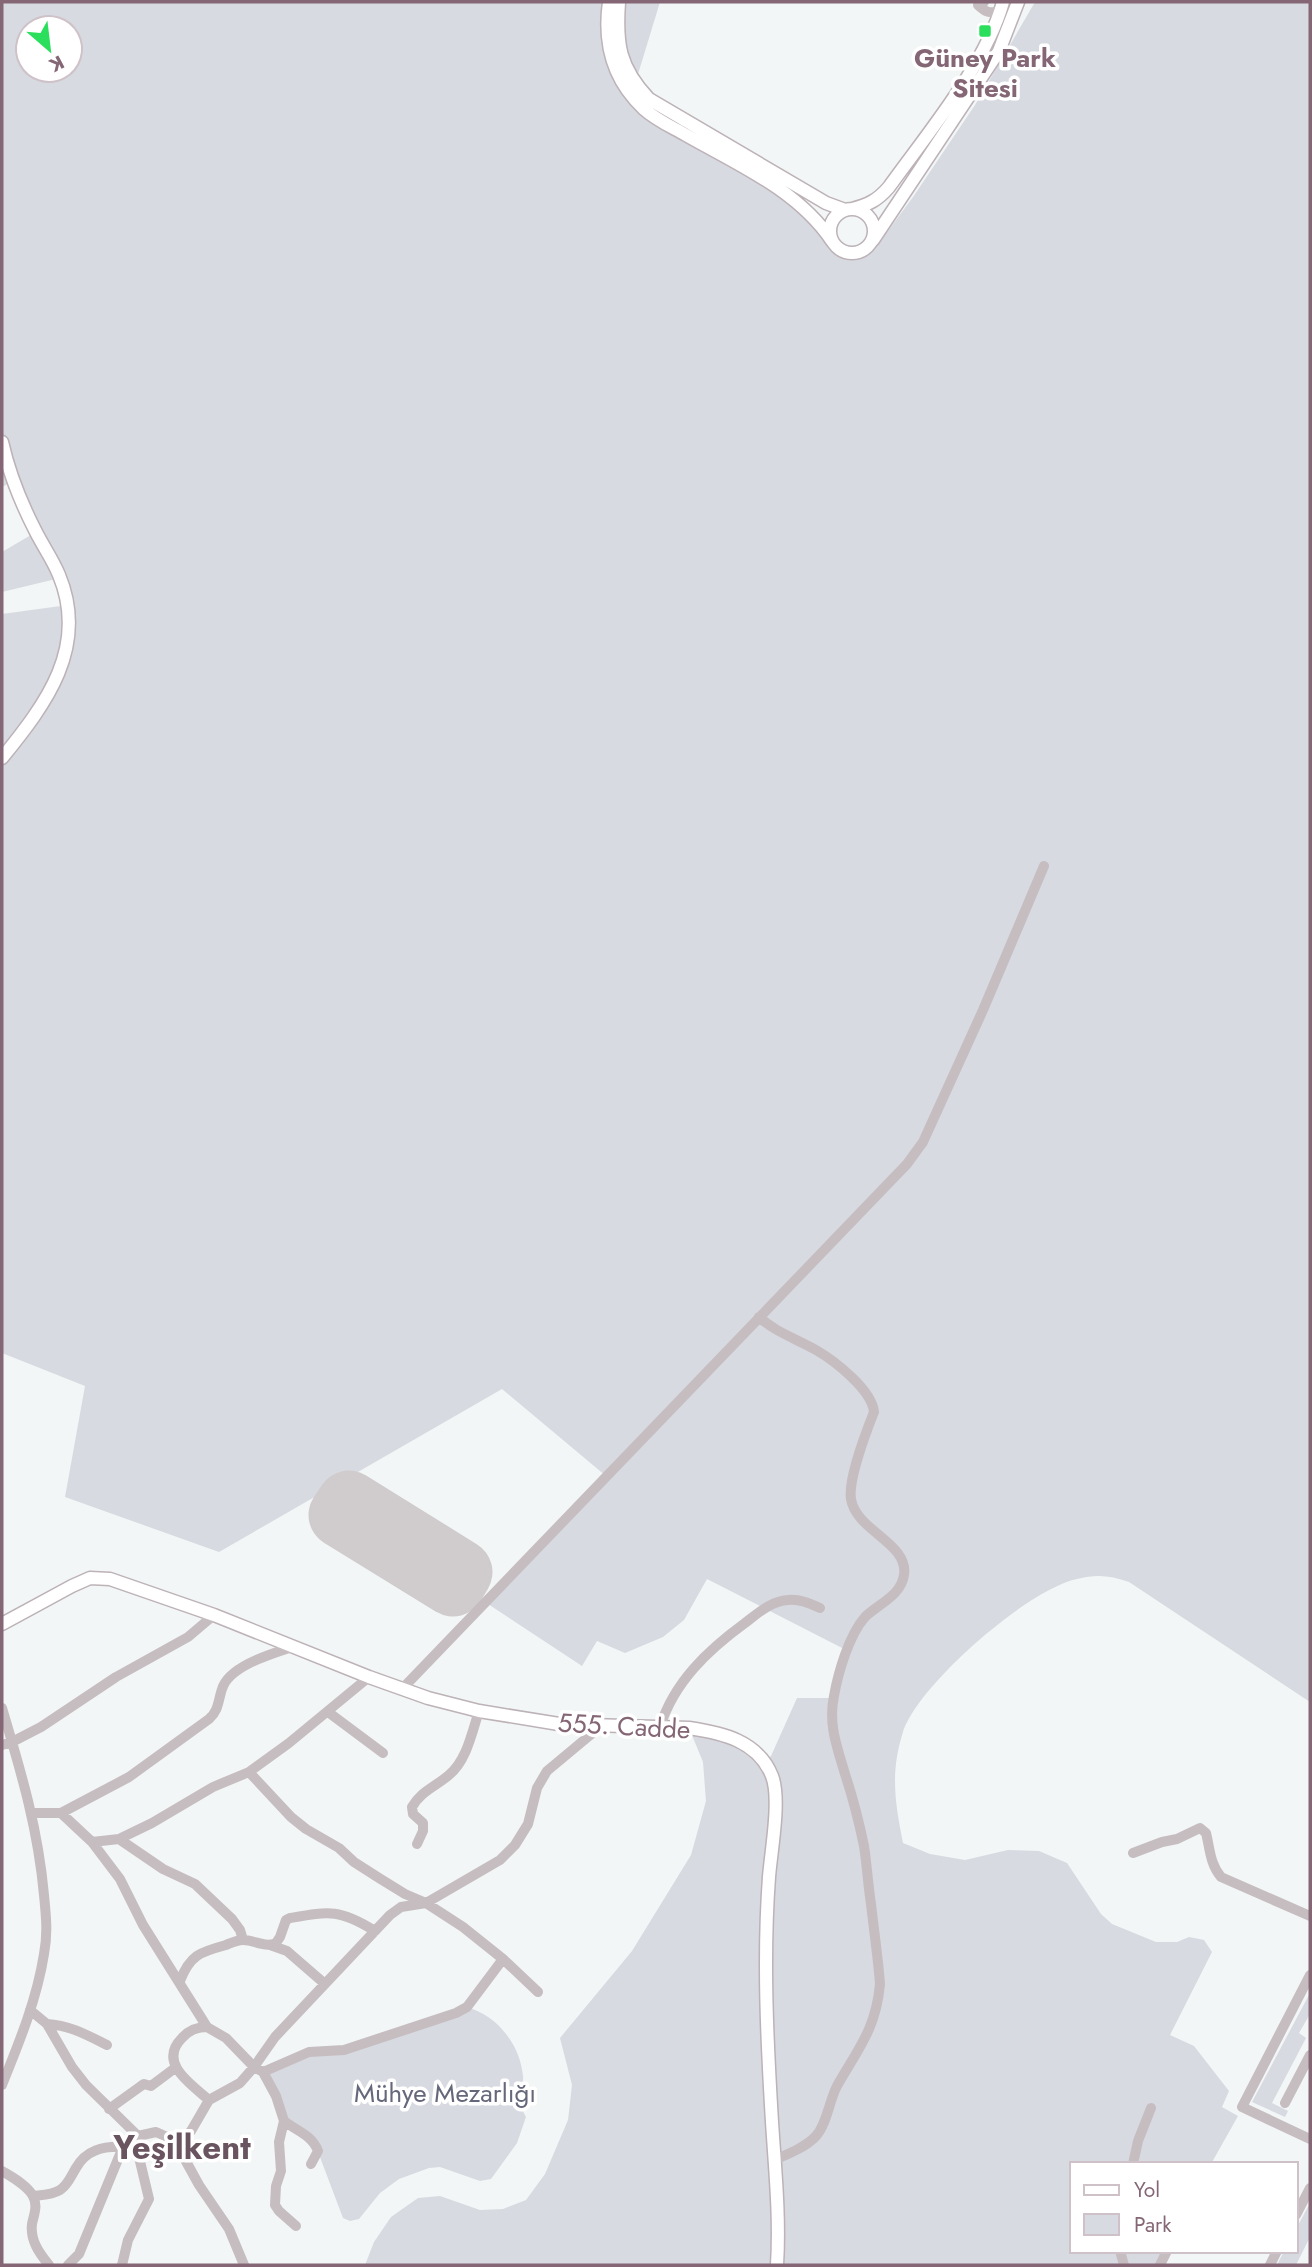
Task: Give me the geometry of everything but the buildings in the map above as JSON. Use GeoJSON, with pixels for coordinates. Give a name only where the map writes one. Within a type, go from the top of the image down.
{"type":"FeatureCollection","features":[{"type":"Feature","properties":{"kind":"street"},"geometry":{"type":"LineString","coordinates":[[609,2],[606,32],[611,58],[617,73],[636,101],[653,116],[795,200],[811,214],[842,251],[855,253],[867,248],[873,240],[999,51],[1016,8],[985,2]]}},
{"type":"Feature","properties":{"kind":"street"},"geometry":{"type":"LineString","coordinates":[[619,2],[617,29],[620,53],[635,84],[649,99],[825,204],[866,214],[871,219],[875,233],[873,240]]}},
{"type":"Feature","properties":{"kind":"street"},"geometry":{"type":"LineString","coordinates":[[832,241],[830,226],[838,214],[865,206],[878,199],[889,187],[979,57],[1002,6]]}},
{"type":"Feature","properties":{"kind":"street"},"geometry":{"type":"LineString","coordinates":[[2,442],[18,495],[58,572],[71,617],[62,664],[51,688],[2,758]]}},
{"type":"Feature","properties":{"kind":"street"},"geometry":{"type":"LineString","coordinates":[[401,1689],[907,1164],[923,1142],[1044,866]]}},
{"type":"Feature","properties":{"kind":"street"},"geometry":{"type":"LineString","coordinates":[[759,1317],[779,1331],[819,1351],[868,1394],[874,1412],[852,1482],[851,1499],[856,1513],[893,1548],[902,1561],[905,1573],[895,1593],[865,1617],[857,1631],[841,1667],[832,1711],[835,1744],[851,1793],[864,1848],[880,1984],[878,2005],[861,2048],[836,2088],[818,2134],[774,2160]]}},
{"type":"Feature","properties":{"kind":"street","name":"555. Cadde"},"geometry":{"type":"LineString","coordinates":[[2,1624],[90,1578],[110,1579],[214,1615],[401,1689],[479,1711],[547,1722],[689,1728],[728,1736],[753,1748],[764,1760],[773,1778],[776,1800],[767,1910],[766,1976],[779,2242],[777,2265]]}},
{"type":"Feature","properties":{"kind":"street"},"geometry":{"type":"LineString","coordinates":[[660,1727],[679,1686],[702,1658],[728,1635],[761,1611],[781,1601],[802,1601],[820,1608]]}},
{"type":"Feature","properties":{"kind":"street"},"geometry":{"type":"LineString","coordinates":[[7,1744],[41,1727],[125,1671],[188,1637],[214,1615]]}},
{"type":"Feature","properties":{"kind":"street"},"geometry":{"type":"LineString","coordinates":[[32,1813],[61,1812],[129,1777],[209,1719],[220,1703],[222,1687],[232,1675],[245,1665],[292,1647]]}},
{"type":"Feature","properties":{"kind":"street"},"geometry":{"type":"LineString","coordinates":[[92,1842],[119,1839],[213,1787],[249,1772],[369,1677]]}},
{"type":"Feature","properties":{"kind":"street"},"geometry":{"type":"LineString","coordinates":[[2,1708],[7,1744],[32,1813],[47,1924],[44,1953],[30,2010],[2,2085]]}},
{"type":"Feature","properties":{"kind":"street"},"geometry":{"type":"LineString","coordinates":[[417,1844],[424,1831],[423,1824],[413,1814],[411,1807],[418,1797],[449,1775],[460,1763],[479,1711]]}},
{"type":"Feature","properties":{"kind":"street"},"geometry":{"type":"LineString","coordinates":[[328,1712],[383,1753]]}},
{"type":"Feature","properties":{"kind":"street"},"geometry":{"type":"LineString","coordinates":[[258,2069],[275,2037],[401,1907],[426,1903],[500,1860],[515,1845],[528,1824],[537,1788],[547,1772],[601,1726]]}},
{"type":"Feature","properties":{"kind":"street"},"geometry":{"type":"LineString","coordinates":[[249,1772],[291,1817],[306,1829],[339,1848],[354,1862],[379,1878],[463,1927],[538,1992]]}},
{"type":"Feature","properties":{"kind":"street"},"geometry":{"type":"LineString","coordinates":[[61,1812],[92,1842],[120,1879],[143,1924],[207,2027],[226,2038],[258,2069],[276,2096],[284,2121],[279,2142],[281,2171],[276,2186],[275,2205],[296,2226]]}},
{"type":"Feature","properties":{"kind":"street"},"geometry":{"type":"LineString","coordinates":[[1133,1853],[1177,1839],[1200,1828],[1206,1833],[1211,1861],[1221,1878],[1310,1916]]}},
{"type":"Feature","properties":{"kind":"street"},"geometry":{"type":"LineString","coordinates":[[119,1839],[163,1869],[195,1884],[232,1919],[243,1940]]}},
{"type":"Feature","properties":{"kind":"street"},"geometry":{"type":"LineString","coordinates":[[270,1945],[276,1943],[280,1937],[286,1920],[302,1915],[341,1913],[375,1931]]}},
{"type":"Feature","properties":{"kind":"street"},"geometry":{"type":"LineString","coordinates":[[180,1981],[194,1956],[243,1940],[287,1951],[325,1983]]}},
{"type":"Feature","properties":{"kind":"street"},"geometry":{"type":"LineString","coordinates":[[177,2145],[191,2131],[209,2100],[258,2069],[309,2052],[344,2050],[456,2013],[467,2007],[503,1959]]}},
{"type":"Feature","properties":{"kind":"street"},"geometry":{"type":"LineString","coordinates":[[1310,1975],[1241,2107],[1310,2139]]}},
{"type":"Feature","properties":{"kind":"street"},"geometry":{"type":"LineString","coordinates":[[30,2010],[47,2024],[72,2067],[109,2109],[138,2152],[149,2199],[128,2239],[122,2265]]}},
{"type":"Feature","properties":{"kind":"street"},"geometry":{"type":"LineString","coordinates":[[47,2024],[68,2027],[107,2045]]}},
{"type":"Feature","properties":{"kind":"street"},"geometry":{"type":"LineString","coordinates":[[207,2027],[199,2027],[189,2032],[175,2047],[173,2057],[176,2068],[185,2080],[209,2100]]}},
{"type":"Feature","properties":{"kind":"street"},"geometry":{"type":"LineString","coordinates":[[1285,2103],[1308,2067],[1310,2055]]}},
{"type":"Feature","properties":{"kind":"street"},"geometry":{"type":"LineString","coordinates":[[109,2109],[144,2084],[151,2086],[176,2068]]}},
{"type":"Feature","properties":{"kind":"street"},"geometry":{"type":"LineString","coordinates":[[1133,2162],[1138,2141],[1151,2108]]}},
{"type":"Feature","properties":{"kind":"street"},"geometry":{"type":"LineString","coordinates":[[284,2121],[307,2135],[315,2144],[318,2151],[311,2164]]}},
{"type":"Feature","properties":{"kind":"street"},"geometry":{"type":"LineString","coordinates":[[33,2196],[60,2190],[90,2152],[156,2133],[177,2145],[229,2229],[244,2265]]}},
{"type":"Feature","properties":{"kind":"street"},"geometry":{"type":"LineString","coordinates":[[68,2265],[79,2254],[131,2141]]}},
{"type":"Feature","properties":{"kind":"street"},"geometry":{"type":"LineString","coordinates":[[2,2171],[13,2177],[33,2196],[36,2209],[32,2227],[33,2238],[38,2253],[49,2265]]}},
{"type":"Feature","properties":{"kind":"street"},"geometry":{"type":"LineString","coordinates":[[1298,2211],[1310,2188]]}},
{"type":"Feature","properties":{"kind":"green space"},"geometry":{"type":"Polygon","coordinates":[[[2,2],[609,2],[637,101],[722,153],[777,191],[827,235],[849,260],[863,258],[873,251],[913,197],[975,105],[1035,2],[1310,2],[1310,1702],[1129,1582],[1103,1576],[1084,1577],[1056,1587],[1004,1619],[952,1666],[913,1712],[903,1732],[895,1774],[896,1801],[903,1843],[930,1854],[965,1860],[1008,1850],[1039,1851],[1067,1863],[1101,1914],[1112,1924],[1156,1942],[1177,1942],[1189,1937],[1204,1940],[1212,1952],[1170,2035],[1194,2046],[1229,2091],[1222,2107],[1238,2116],[1212,2162],[1070,2162],[1070,2253],[1166,2253],[1160,2265],[365,2265],[374,2242],[391,2217],[418,2198],[440,2196],[480,2210],[503,2209],[526,2200],[545,2174],[568,2120],[572,2085],[560,2038],[632,1951],[691,1855],[706,1801],[703,1762],[689,1728],[710,1731],[764,1760],[771,1756],[797,1698],[833,1698],[848,1651],[707,1579],[684,1620],[663,1637],[625,1653],[597,1641],[582,1666],[485,1602],[606,1476],[502,1389],[219,1552],[65,1497],[85,1386],[2,1353],[2,614],[68,605],[60,578],[2,592],[2,552],[36,532],[13,481],[2,487],[2,2]]]}},
{"type":"Feature","properties":{"kind":"green space"},"geometry":{"type":"Polygon","coordinates":[[[619,2],[660,2],[635,84],[627,70],[619,2]]]}},
{"type":"Feature","properties":{"kind":"green space"},"geometry":{"type":"Polygon","coordinates":[[[1310,1993],[1310,2014],[1299,2033],[1306,2038],[1272,2103],[1288,2111],[1285,2117],[1252,2102],[1310,1993]]]}},
{"type":"Feature","properties":{"kind":"green space","name":"Mühye Mezarlığı"},"geometry":{"type":"Polygon","coordinates":[[[467,2007],[498,2025],[517,2053],[523,2078],[519,2099],[526,2117],[517,2143],[491,2179],[480,2181],[440,2167],[429,2168],[399,2179],[380,2193],[359,2219],[350,2221],[343,2218],[315,2144],[294,2129],[263,2072],[309,2052],[331,2052],[467,2007]]]}},
{"type":"Feature","properties":{"kind":"green space"},"geometry":{"type":"Polygon","coordinates":[[[1310,2203],[1310,2237],[1296,2265],[1277,2265],[1283,2253],[1298,2253],[1298,2225],[1310,2203]]]}},
{"type":"Feature","properties":{"kind":"runway"},"geometry":{"type":"LineString","coordinates":[[349,1503],[460,1572],[453,1584],[341,1515],[349,1503]]}},
{"type":"Feature","properties":{"kind":"place","name":"Güney Park Sitesi"},"geometry":{"type":"Point","coordinates":[985,31]}},
{"type":"Feature","properties":{"kind":"district","name":"Yeşilkent"},"geometry":{"type":"Point","coordinates":[182,2147]}}]}
